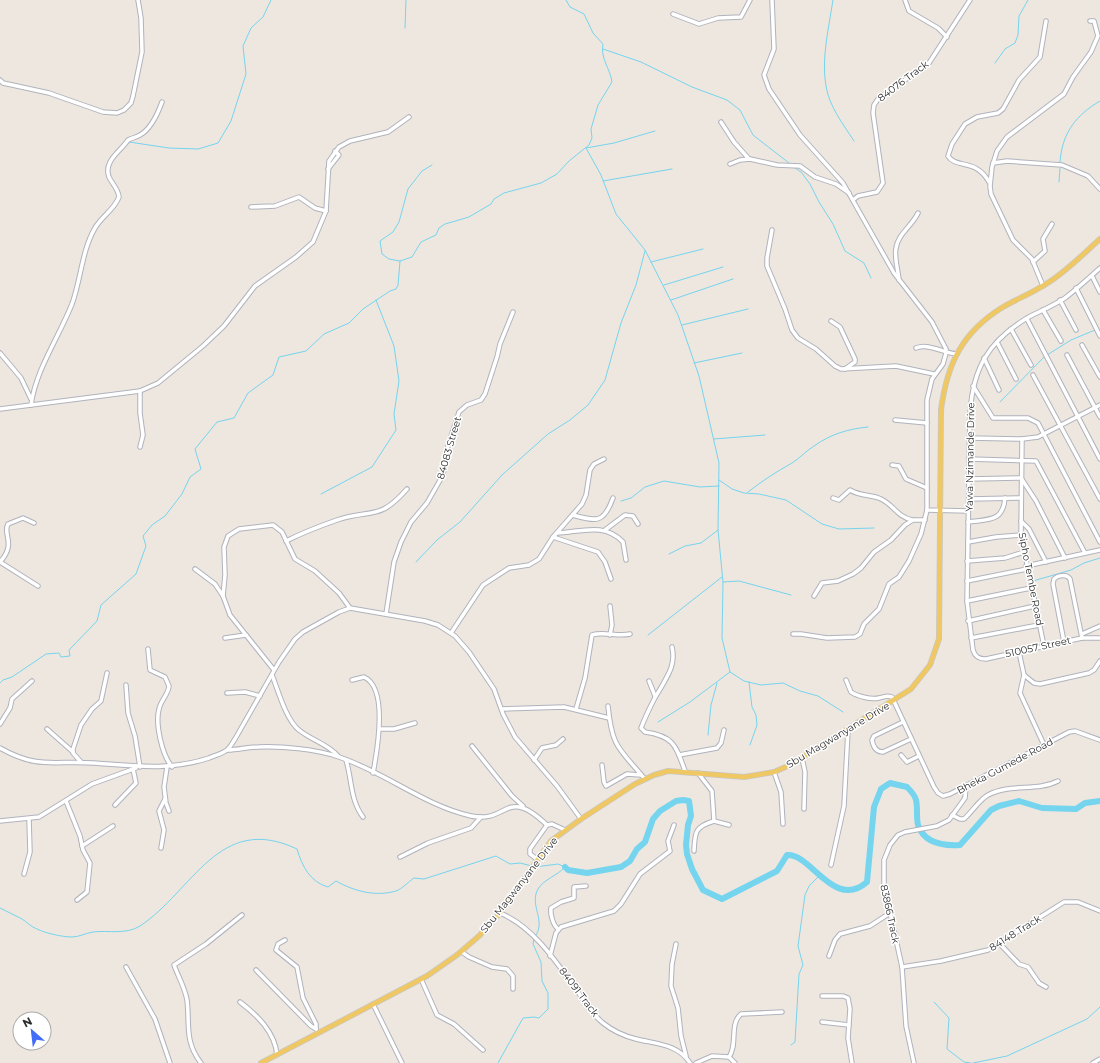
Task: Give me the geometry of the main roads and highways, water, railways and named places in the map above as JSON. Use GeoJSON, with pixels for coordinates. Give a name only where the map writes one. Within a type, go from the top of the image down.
{"type":"FeatureCollection","features":[{"type":"Feature","properties":{"kind":"main road","name":"Sbu Magwanyane Drive"},"geometry":{"type":"LineString","coordinates":[[261,1063],[318,1031],[421,979],[462,952],[500,913],[536,860],[551,842],[565,830],[643,776],[663,772],[685,771],[744,777],[774,772],[802,758],[894,701],[922,678],[938,647],[940,631],[941,410],[945,382],[957,354],[969,335],[994,313],[1043,286],[1100,240]]}},
{"type":"Feature","properties":{"kind":"waterway"},"geometry":{"type":"LineString","coordinates":[[129,142],[169,148],[198,149],[218,143],[231,121],[246,74],[243,46],[251,28],[263,17],[271,0]]}},
{"type":"Feature","properties":{"kind":"waterway"},"geometry":{"type":"LineString","coordinates":[[405,28],[406,0]]}},
{"type":"Feature","properties":{"kind":"waterway"},"geometry":{"type":"LineString","coordinates":[[0,683],[3,680],[12,677],[46,654],[59,653],[61,657],[70,656],[69,650],[97,621],[101,605],[136,574],[146,546],[143,536],[152,525],[165,516],[182,494],[190,477],[201,469],[195,449],[217,422],[234,418],[248,393],[273,375],[279,357],[306,351],[324,334],[349,323],[363,309],[390,291],[396,289],[398,285],[400,261],[412,257],[421,242],[436,235],[439,228],[445,224],[469,217],[491,204],[494,199],[504,193],[541,183],[557,174],[569,161],[589,145],[592,138],[591,129],[598,105],[612,82],[603,54],[603,44],[593,33],[584,14],[570,7],[566,0]]}},
{"type":"Feature","properties":{"kind":"waterway"},"geometry":{"type":"LineString","coordinates":[[833,0],[824,65],[826,86],[833,108],[854,141]]}},
{"type":"Feature","properties":{"kind":"waterway"},"geometry":{"type":"LineString","coordinates":[[995,63],[1005,49],[1015,43],[1018,35],[1019,16],[1028,0]]}},
{"type":"Feature","properties":{"kind":"waterway"},"geometry":{"type":"LineString","coordinates":[[603,49],[641,62],[692,87],[727,100],[740,110],[753,135],[789,163]]}},
{"type":"Feature","properties":{"kind":"waterway"},"geometry":{"type":"LineString","coordinates":[[1060,162],[1064,142],[1072,126],[1084,112],[1100,101]]}},
{"type":"Feature","properties":{"kind":"waterway"},"geometry":{"type":"LineString","coordinates":[[655,131],[614,143],[586,148],[601,175],[616,214],[645,250],[678,315],[699,376],[719,463],[718,530],[723,582],[722,638],[730,672],[744,681],[761,685],[783,683],[800,691],[818,696],[843,712]]}},
{"type":"Feature","properties":{"kind":"waterway"},"geometry":{"type":"LineString","coordinates":[[400,261],[389,259],[382,254],[380,241],[393,232],[399,222],[408,189],[422,171],[432,165]]}},
{"type":"Feature","properties":{"kind":"waterway"},"geometry":{"type":"LineString","coordinates":[[795,168],[801,172],[810,184],[833,224],[845,251],[864,263],[871,278]]}},
{"type":"Feature","properties":{"kind":"waterway"},"geometry":{"type":"LineString","coordinates":[[1059,182],[1060,168]]}},
{"type":"Feature","properties":{"kind":"waterway"},"geometry":{"type":"LineString","coordinates":[[603,181],[672,169]]}},
{"type":"Feature","properties":{"kind":"waterway"},"geometry":{"type":"LineString","coordinates":[[651,262],[703,249]]}},
{"type":"Feature","properties":{"kind":"waterway"},"geometry":{"type":"LineString","coordinates":[[416,562],[437,540],[460,522],[502,475],[548,434],[570,420],[588,405],[605,380],[621,323],[636,285],[645,251]]}},
{"type":"Feature","properties":{"kind":"waterway"},"geometry":{"type":"LineString","coordinates":[[664,285],[723,267]]}},
{"type":"Feature","properties":{"kind":"waterway"},"geometry":{"type":"LineString","coordinates":[[671,300],[733,279]]}},
{"type":"Feature","properties":{"kind":"waterway"},"geometry":{"type":"LineString","coordinates":[[321,494],[372,467],[396,430],[394,414],[399,381],[394,346],[376,300]]}},
{"type":"Feature","properties":{"kind":"waterway"},"geometry":{"type":"LineString","coordinates":[[682,325],[748,309]]}},
{"type":"Feature","properties":{"kind":"waterway"},"geometry":{"type":"LineString","coordinates":[[1047,355],[1071,340],[1095,330]]}},
{"type":"Feature","properties":{"kind":"waterway"},"geometry":{"type":"LineString","coordinates":[[694,363],[742,353]]}},
{"type":"Feature","properties":{"kind":"waterway"},"geometry":{"type":"LineString","coordinates":[[1000,402],[1044,357]]}},
{"type":"Feature","properties":{"kind":"waterway"},"geometry":{"type":"LineString","coordinates":[[748,492],[827,438],[854,429],[868,427]]}},
{"type":"Feature","properties":{"kind":"waterway"},"geometry":{"type":"LineString","coordinates":[[714,439],[765,435]]}},
{"type":"Feature","properties":{"kind":"waterway"},"geometry":{"type":"LineString","coordinates":[[719,480],[732,489],[744,493],[759,494],[786,500],[822,524],[839,529],[874,528]]}},
{"type":"Feature","properties":{"kind":"waterway"},"geometry":{"type":"LineString","coordinates":[[621,501],[631,498],[645,487],[664,481],[700,487],[719,486]]}},
{"type":"Feature","properties":{"kind":"waterway"},"geometry":{"type":"LineString","coordinates":[[669,554],[685,546],[701,543],[718,530]]}},
{"type":"Feature","properties":{"kind":"waterway"},"geometry":{"type":"LineString","coordinates":[[1033,581],[1071,570],[1084,563],[1100,558]]}},
{"type":"Feature","properties":{"kind":"waterway"},"geometry":{"type":"LineString","coordinates":[[648,635],[722,577]]}},
{"type":"Feature","properties":{"kind":"waterway"},"geometry":{"type":"LineString","coordinates":[[723,582],[739,581],[791,595]]}},
{"type":"Feature","properties":{"kind":"waterway"},"geometry":{"type":"LineString","coordinates":[[658,722],[690,702],[730,672]]}},
{"type":"Feature","properties":{"kind":"waterway"},"geometry":{"type":"LineString","coordinates":[[749,682],[752,707],[756,715],[757,725],[750,745]]}},
{"type":"Feature","properties":{"kind":"waterway"},"geometry":{"type":"LineString","coordinates":[[708,735],[711,705],[717,683]]}},
{"type":"Feature","properties":{"kind":"waterway"},"geometry":{"type":"LineString","coordinates":[[565,867],[568,870],[587,873],[621,867],[630,861],[637,849],[645,842],[653,819],[660,811],[676,801],[683,800],[689,801],[691,816],[688,825],[686,845],[687,854],[692,869],[703,890],[722,899],[777,871],[787,855],[796,857],[805,862],[834,886],[844,890],[855,889],[867,882],[874,807],[881,789],[890,783],[907,787],[914,794],[917,803],[918,825],[921,831],[929,840],[947,845],[960,845],[991,810],[999,806],[1019,801],[1042,808],[1076,809],[1085,803],[1100,801]]}},
{"type":"Feature","properties":{"kind":"waterway"},"geometry":{"type":"LineString","coordinates":[[0,908],[22,919],[35,928],[59,936],[75,937],[93,932],[116,932],[135,929],[159,911],[209,860],[227,848],[247,840],[270,840],[297,849],[304,867],[312,877],[322,885],[328,887],[336,881],[350,888],[373,893],[388,893],[396,891],[414,878],[424,879],[496,856],[510,864],[520,863],[532,866]]}},
{"type":"Feature","properties":{"kind":"waterway"},"geometry":{"type":"LineString","coordinates":[[535,867],[558,864],[565,867],[538,889],[535,901],[539,918],[539,929],[536,935]]}},
{"type":"Feature","properties":{"kind":"waterway"},"geometry":{"type":"LineString","coordinates":[[791,1045],[795,1042],[799,974],[803,965],[798,946],[805,895],[809,886],[819,876]]}},
{"type":"Feature","properties":{"kind":"waterway"},"geometry":{"type":"LineString","coordinates":[[498,1063],[523,1018],[539,1018],[548,1009],[548,993],[542,981],[541,962],[533,944],[534,938]]}},
{"type":"Feature","properties":{"kind":"waterway"},"geometry":{"type":"LineString","coordinates":[[934,1002],[949,1018],[947,1049],[964,1062],[971,1063]]}},
{"type":"Feature","properties":{"kind":"waterway"},"geometry":{"type":"LineString","coordinates":[[973,1063],[1007,1056],[1087,1019],[1100,1007]]}}]}
